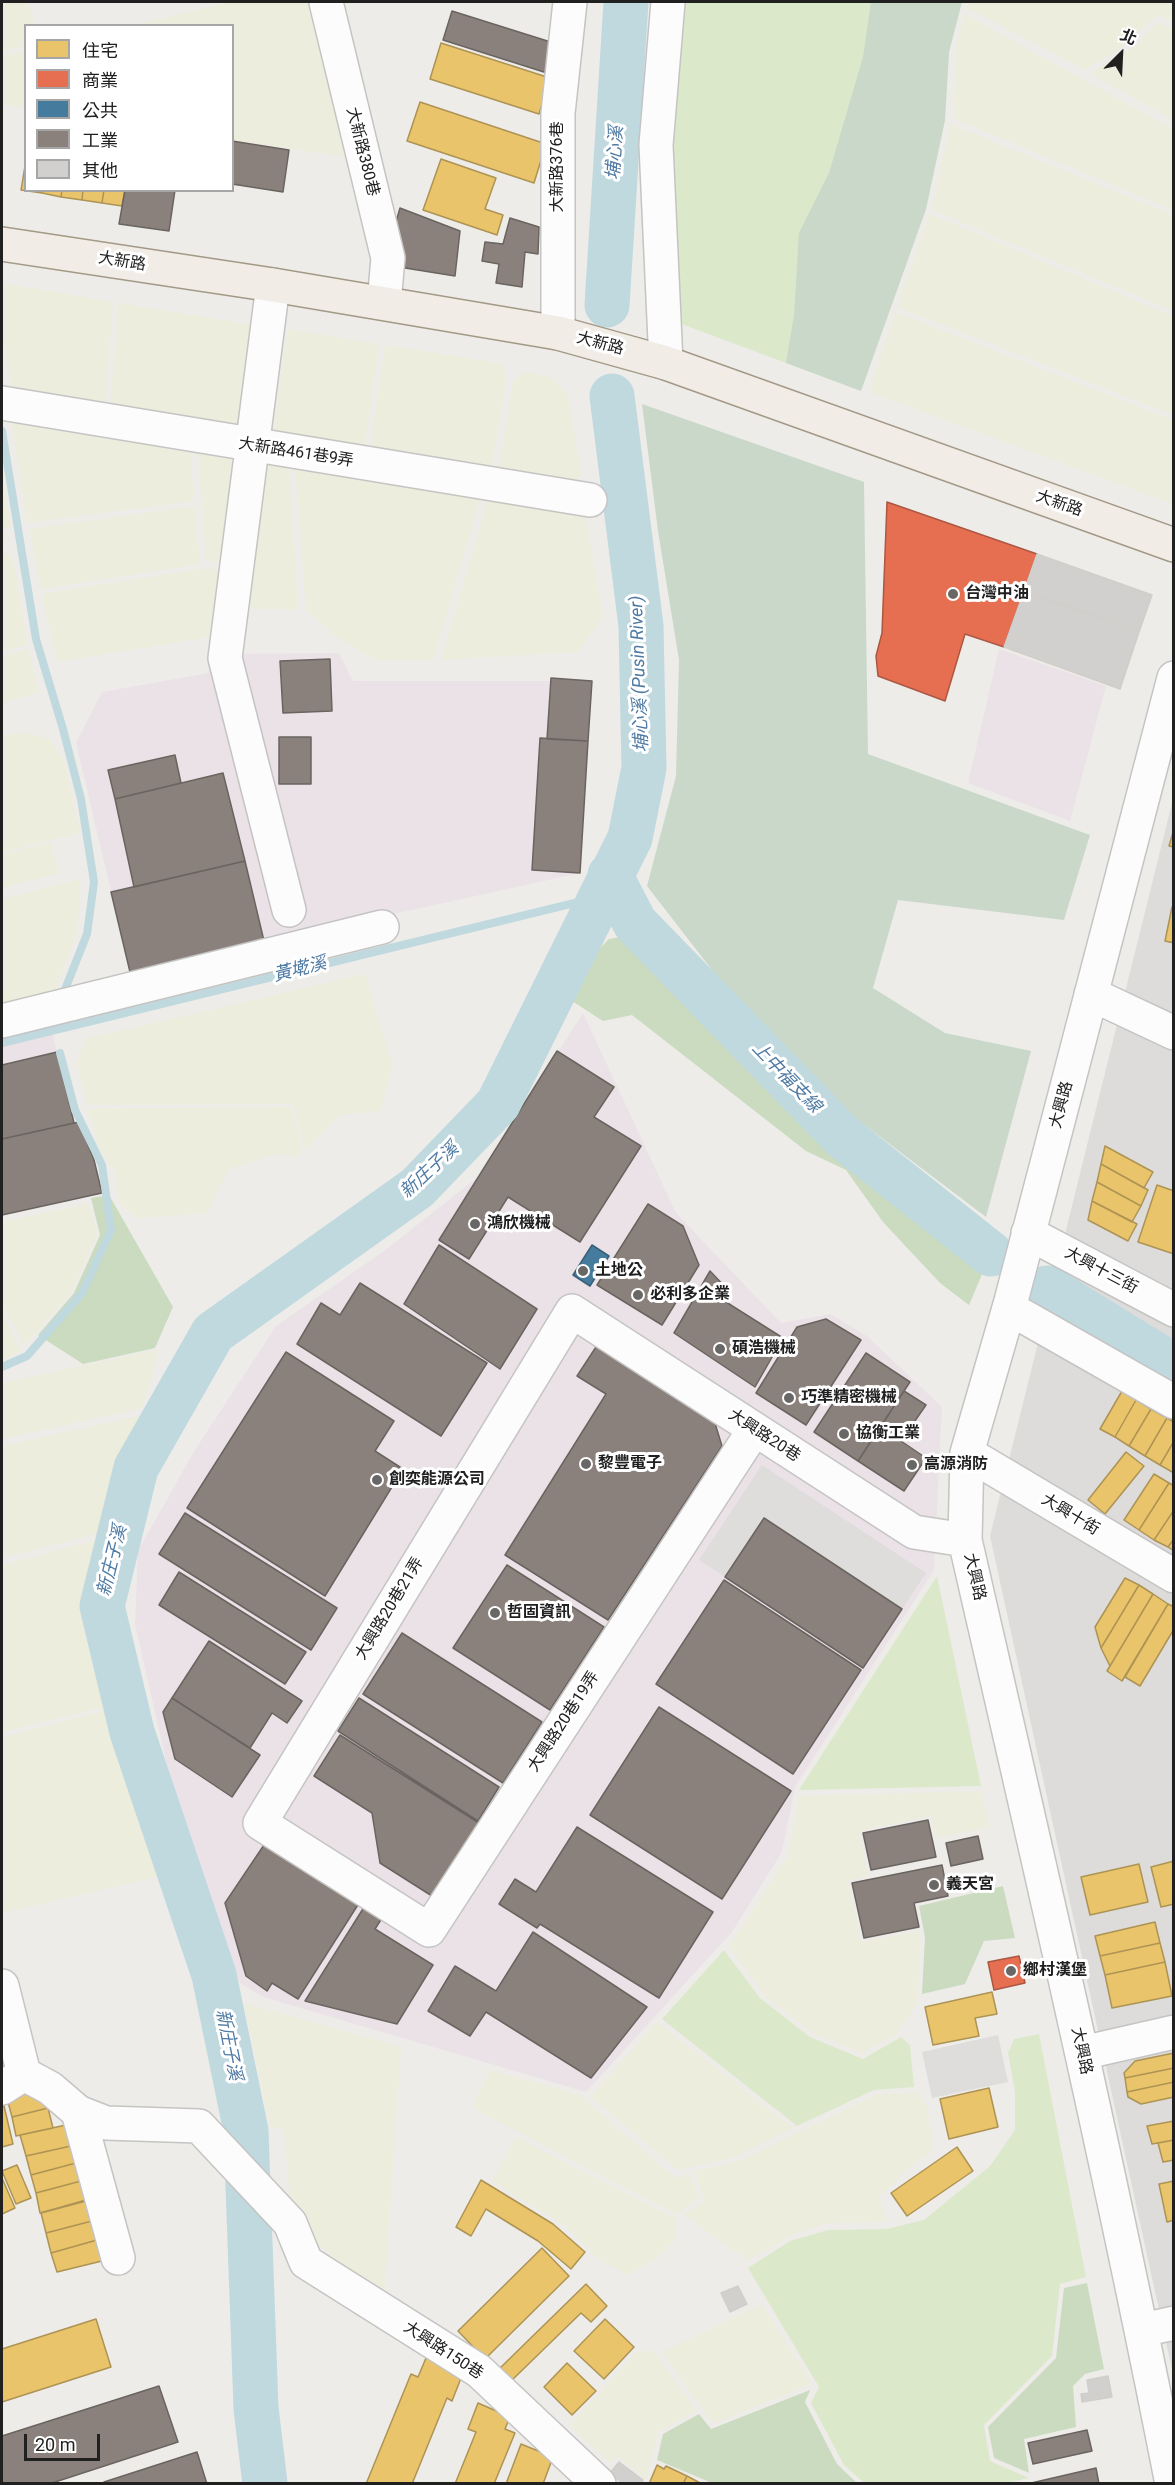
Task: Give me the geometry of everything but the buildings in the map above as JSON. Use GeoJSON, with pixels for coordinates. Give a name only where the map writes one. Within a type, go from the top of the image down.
{"type":"FeatureCollection","features":[{"type":"Feature","properties":{"kind":"main road","name":"大新路"},"geometry":{"type":"LineString","coordinates":[[2,244],[273,285],[564,334],[658,360],[1173,545]]}},
{"type":"Feature","properties":{"kind":"street","name":"大新路380巷"},"geometry":{"type":"LineString","coordinates":[[326,2],[388,258],[384,303]]}},
{"type":"Feature","properties":{"kind":"street","name":"大新路376巷"},"geometry":{"type":"LineString","coordinates":[[564,334],[558,113],[570,2]]}},
{"type":"Feature","properties":{"kind":"street"},"geometry":{"type":"LineString","coordinates":[[658,360],[656,146],[668,2]]}},
{"type":"Feature","properties":{"kind":"street"},"geometry":{"type":"LineString","coordinates":[[273,285],[225,658],[289,910]]}},
{"type":"Feature","properties":{"kind":"street","name":"大新路461巷9弄"},"geometry":{"type":"LineString","coordinates":[[2,403],[590,500]]}},
{"type":"Feature","properties":{"kind":"street","name":"大興路"},"geometry":{"type":"LineString","coordinates":[[1172,2484],[1142,2330],[1082,2053],[965,1540],[967,1453],[1009,1308],[1173,678]]}},
{"type":"Feature","properties":{"kind":"street"},"geometry":{"type":"LineString","coordinates":[[2,1021],[382,927]]}},
{"type":"Feature","properties":{"kind":"street"},"geometry":{"type":"LineString","coordinates":[[1091,994],[1173,1033]]}},
{"type":"Feature","properties":{"kind":"street","name":"大興十三街"},"geometry":{"type":"LineString","coordinates":[[1028,1233],[1173,1310]]}},
{"type":"Feature","properties":{"kind":"street"},"geometry":{"type":"LineString","coordinates":[[1009,1308],[1173,1402]]}},
{"type":"Feature","properties":{"kind":"street","name":"大興路20巷"},"geometry":{"type":"LineString","coordinates":[[572,1311],[914,1532],[965,1540]]}},
{"type":"Feature","properties":{"kind":"street","name":"大興路20巷21弄"},"geometry":{"type":"LineString","coordinates":[[345,1876],[260,1823],[572,1311]]}},
{"type":"Feature","properties":{"kind":"street","name":"大興路20巷19弄"},"geometry":{"type":"LineString","coordinates":[[345,1876],[429,1930],[754,1430]]}},
{"type":"Feature","properties":{"kind":"street","name":"大興十街"},"geometry":{"type":"LineString","coordinates":[[967,1453],[1173,1576]]}},
{"type":"Feature","properties":{"kind":"street"},"geometry":{"type":"LineString","coordinates":[[2,1986],[13,2081],[50,2088],[78,2112],[118,2258]]}},
{"type":"Feature","properties":{"kind":"street"},"geometry":{"type":"LineString","coordinates":[[1082,2053],[1173,2032]]}},
{"type":"Feature","properties":{"kind":"street","name":"大興路150巷"},"geometry":{"type":"LineString","coordinates":[[78,2112],[106,2123],[199,2126],[290,2223],[306,2262],[478,2371],[599,2484]]}},
{"type":"Feature","properties":{"kind":"street"},"geometry":{"type":"LineString","coordinates":[[1142,2330],[1173,2323]]}},
{"type":"Feature","properties":{"kind":"shaded area"},"geometry":{"type":"Polygon","coordinates":[[[999,649],[1106,686],[1070,821],[968,783],[999,649]]]}},
{"type":"Feature","properties":{"kind":"shaded area"},"geometry":{"type":"Polygon","coordinates":[[[339,653],[353,681],[592,681],[580,873],[130,972],[76,743],[102,692],[209,673],[208,654],[339,653]]]}},
{"type":"Feature","properties":{"kind":"shaded area"},"geometry":{"type":"Polygon","coordinates":[[[1173,799],[1173,2374],[990,1536],[1173,799]]]}},
{"type":"Feature","properties":{"kind":"shaded area"},"geometry":{"type":"Polygon","coordinates":[[[583,1013],[676,1213],[781,1323],[830,1314],[867,1336],[942,1407],[934,1570],[795,1787],[782,1852],[732,1932],[586,2092],[263,1997],[240,1983],[212,1911],[169,1774],[135,1624],[138,1551],[193,1453],[276,1326],[384,1251],[479,1176],[583,1013]]]}},
{"type":"Feature","properties":{"kind":"shaded area"},"geometry":{"type":"Polygon","coordinates":[[[50,1025],[57,1052],[2,1065],[2,1036],[50,1025]]]}},
{"type":"Feature","properties":{"kind":"shaded area"},"geometry":{"type":"Polygon","coordinates":[[[762,1465],[926,1573],[902,1609],[764,1519],[725,1577],[699,1560],[762,1465]]]}},
{"type":"Feature","properties":{"kind":"shaded area"},"geometry":{"type":"Polygon","coordinates":[[[998,2035],[1008,2082],[932,2098],[922,2052],[998,2035]]]}},
{"type":"Feature","properties":{"kind":"green space"},"geometry":{"type":"Polygon","coordinates":[[[2,2],[28,2],[35,24],[24,24],[24,46],[2,51],[2,2]]]}},
{"type":"Feature","properties":{"kind":"green space"},"geometry":{"type":"Polygon","coordinates":[[[230,2],[312,2],[352,158],[234,140],[234,24],[138,24],[230,2]]]}},
{"type":"Feature","properties":{"kind":"green space"},"geometry":{"type":"Polygon","coordinates":[[[683,2],[962,2],[949,52],[945,120],[926,209],[861,391],[679,323],[673,133],[683,2]]]}},
{"type":"Feature","properties":{"kind":"green space"},"geometry":{"type":"Polygon","coordinates":[[[871,2],[962,2],[949,52],[945,120],[926,209],[861,391],[786,363],[794,315],[799,233],[829,173],[863,57],[871,2]]]}},
{"type":"Feature","properties":{"kind":"green space"},"geometry":{"type":"Polygon","coordinates":[[[969,2],[1173,2],[1173,21],[1157,15],[1122,47],[1085,70],[967,8],[969,2]]]}},
{"type":"Feature","properties":{"kind":"green space"},"geometry":{"type":"Polygon","coordinates":[[[964,14],[1173,129],[1173,210],[953,118],[956,47],[964,14]]]}},
{"type":"Feature","properties":{"kind":"green space"},"geometry":{"type":"Polygon","coordinates":[[[1157,23],[1173,28],[1173,120],[1090,73],[1134,47],[1157,23]]]}},
{"type":"Feature","properties":{"kind":"green space"},"geometry":{"type":"Polygon","coordinates":[[[24,51],[24,108],[2,104],[2,56],[24,51]]]}},
{"type":"Feature","properties":{"kind":"green space"},"geometry":{"type":"Polygon","coordinates":[[[950,124],[1173,215],[1173,311],[932,210],[950,124]]]}},
{"type":"Feature","properties":{"kind":"green space"},"geometry":{"type":"Polygon","coordinates":[[[930,214],[1173,316],[1173,415],[897,307],[930,214]]]}},
{"type":"Feature","properties":{"kind":"green space"},"geometry":{"type":"Polygon","coordinates":[[[2,283],[113,302],[105,409],[13,394],[2,335],[2,283]]]}},
{"type":"Feature","properties":{"kind":"green space"},"geometry":{"type":"Polygon","coordinates":[[[118,303],[253,325],[239,433],[110,410],[118,303]]]}},
{"type":"Feature","properties":{"kind":"green space"},"geometry":{"type":"Polygon","coordinates":[[[895,312],[1173,420],[1173,504],[869,392],[895,312]]]}},
{"type":"Feature","properties":{"kind":"green space"},"geometry":{"type":"Polygon","coordinates":[[[288,329],[379,344],[364,452],[272,437],[288,329]]]}},
{"type":"Feature","properties":{"kind":"green space"},"geometry":{"type":"Polygon","coordinates":[[[385,345],[504,364],[506,382],[491,471],[370,452],[385,345]]]}},
{"type":"Feature","properties":{"kind":"green space"},"geometry":{"type":"Polygon","coordinates":[[[527,371],[554,379],[568,396],[581,474],[570,486],[498,473],[513,381],[527,371]]]}},
{"type":"Feature","properties":{"kind":"green space"},"geometry":{"type":"Polygon","coordinates":[[[642,404],[864,482],[868,754],[1090,835],[1064,920],[898,900],[873,988],[945,1033],[1031,1051],[986,1217],[830,1099],[726,988],[647,886],[676,776],[679,660],[658,531],[642,404]]]}},
{"type":"Feature","properties":{"kind":"green space"},"geometry":{"type":"Polygon","coordinates":[[[11,417],[190,447],[194,501],[27,523],[11,417]]]}},
{"type":"Feature","properties":{"kind":"green space"},"geometry":{"type":"Polygon","coordinates":[[[198,448],[236,454],[222,562],[206,561],[198,448]]]}},
{"type":"Feature","properties":{"kind":"green space"},"geometry":{"type":"Polygon","coordinates":[[[268,460],[289,464],[298,610],[244,608],[268,460]]]}},
{"type":"Feature","properties":{"kind":"green space"},"geometry":{"type":"Polygon","coordinates":[[[295,465],[482,494],[433,660],[375,660],[335,636],[306,610],[295,465]]]}},
{"type":"Feature","properties":{"kind":"green space"},"geometry":{"type":"Polygon","coordinates":[[[2,471],[11,527],[3,528],[6,543],[2,545],[2,471]]]}},
{"type":"Feature","properties":{"kind":"green space"},"geometry":{"type":"Polygon","coordinates":[[[489,496],[585,511],[603,617],[578,652],[441,660],[489,496]]]}},
{"type":"Feature","properties":{"kind":"green space"},"geometry":{"type":"Polygon","coordinates":[[[194,506],[200,564],[41,589],[29,529],[194,506]]]}},
{"type":"Feature","properties":{"kind":"green space"},"geometry":{"type":"Polygon","coordinates":[[[2,552],[13,558],[28,645],[2,651],[2,552]]]}},
{"type":"Feature","properties":{"kind":"green space"},"geometry":{"type":"Polygon","coordinates":[[[200,569],[220,569],[209,637],[57,662],[42,594],[200,569]]]}},
{"type":"Feature","properties":{"kind":"green space"},"geometry":{"type":"Polygon","coordinates":[[[28,649],[39,693],[2,703],[2,656],[28,649]]]}},
{"type":"Feature","properties":{"kind":"green space"},"geometry":{"type":"Polygon","coordinates":[[[24,732],[50,739],[65,763],[80,833],[2,852],[2,736],[24,732]]]}},
{"type":"Feature","properties":{"kind":"green space"},"geometry":{"type":"Polygon","coordinates":[[[51,842],[59,873],[2,888],[2,854],[51,842]]]}},
{"type":"Feature","properties":{"kind":"green space"},"geometry":{"type":"Polygon","coordinates":[[[80,879],[78,928],[53,998],[2,1011],[2,899],[80,879]]]}},
{"type":"Feature","properties":{"kind":"green space"},"geometry":{"type":"Polygon","coordinates":[[[634,935],[717,1028],[809,1116],[952,1237],[983,1272],[969,1305],[940,1283],[883,1222],[846,1170],[806,1151],[632,1015],[603,1021],[572,1001],[584,964],[609,939],[634,935]]]}},
{"type":"Feature","properties":{"kind":"green space"},"geometry":{"type":"Polygon","coordinates":[[[365,974],[393,1066],[380,1111],[340,1115],[305,1150],[293,1104],[87,1105],[77,1064],[85,1039],[365,974]]]}},
{"type":"Feature","properties":{"kind":"green space"},"geometry":{"type":"Polygon","coordinates":[[[291,1107],[302,1152],[299,1157],[275,1154],[229,1169],[206,1213],[135,1218],[119,1202],[115,1172],[99,1148],[88,1109],[291,1107]]]}},
{"type":"Feature","properties":{"kind":"green space"},"geometry":{"type":"Polygon","coordinates":[[[109,1195],[173,1307],[155,1348],[83,1364],[38,1335],[74,1293],[100,1235],[91,1198],[109,1195]]]}},
{"type":"Feature","properties":{"kind":"green space"},"geometry":{"type":"Polygon","coordinates":[[[89,1204],[97,1235],[71,1292],[24,1346],[2,1301],[2,1222],[89,1204]]]}},
{"type":"Feature","properties":{"kind":"green space"},"geometry":{"type":"Polygon","coordinates":[[[2,1313],[21,1351],[2,1360],[2,1313]]]}},
{"type":"Feature","properties":{"kind":"green space"},"geometry":{"type":"Polygon","coordinates":[[[160,1349],[142,1408],[2,1439],[2,1383],[160,1349]]]}},
{"type":"Feature","properties":{"kind":"green space"},"geometry":{"type":"Polygon","coordinates":[[[144,1415],[99,1533],[2,1558],[2,1446],[144,1415]]]}},
{"type":"Feature","properties":{"kind":"green space"},"geometry":{"type":"Polygon","coordinates":[[[97,1540],[82,1620],[93,1670],[108,1706],[2,1732],[2,1565],[97,1540]]]}},
{"type":"Feature","properties":{"kind":"green space"},"geometry":{"type":"Polygon","coordinates":[[[937,1576],[981,1786],[799,1790],[937,1576]]]}},
{"type":"Feature","properties":{"kind":"green space"},"geometry":{"type":"Polygon","coordinates":[[[111,1709],[161,1876],[2,1913],[2,1737],[111,1709]]]}},
{"type":"Feature","properties":{"kind":"green space"},"geometry":{"type":"Polygon","coordinates":[[[981,1791],[990,1827],[936,1838],[931,1816],[859,1831],[868,1876],[848,1880],[861,1942],[920,1931],[918,2002],[896,2034],[862,2053],[813,2033],[765,1996],[728,1945],[788,1856],[799,1796],[981,1791]]]}},
{"type":"Feature","properties":{"kind":"green space"},"geometry":{"type":"Polygon","coordinates":[[[1003,1886],[1015,1938],[984,1941],[965,1984],[922,1994],[925,1937],[919,1906],[1003,1886]]]}},
{"type":"Feature","properties":{"kind":"green space"},"geometry":{"type":"Polygon","coordinates":[[[724,1950],[760,1998],[810,2037],[863,2059],[901,2037],[910,2045],[914,2087],[874,2090],[797,2126],[662,2019],[724,1950]]]}},
{"type":"Feature","properties":{"kind":"green space"},"geometry":{"type":"Polygon","coordinates":[[[244,2003],[401,2047],[384,2301],[298,2227],[290,2198],[284,2129],[270,2127],[244,2003]]]}},
{"type":"Feature","properties":{"kind":"green space"},"geometry":{"type":"Polygon","coordinates":[[[657,2022],[793,2128],[735,2157],[678,2170],[591,2097],[657,2022]]]}},
{"type":"Feature","properties":{"kind":"green space"},"geometry":{"type":"Polygon","coordinates":[[[1039,2034],[1086,2277],[1060,2284],[1052,2356],[984,2425],[990,2461],[1029,2478],[1002,2484],[864,2483],[844,2465],[811,2403],[819,2387],[748,2268],[790,2241],[828,2230],[886,2229],[924,2220],[990,2166],[1015,2130],[1015,2092],[1008,2053],[1014,2039],[1039,2034]]]}},
{"type":"Feature","properties":{"kind":"green space"},"geometry":{"type":"Polygon","coordinates":[[[489,2070],[580,2095],[675,2178],[689,2173],[698,2199],[676,2214],[472,2108],[489,2070]]]}},
{"type":"Feature","properties":{"kind":"green space"},"geometry":{"type":"Polygon","coordinates":[[[916,2092],[927,2106],[933,2150],[907,2169],[879,2197],[887,2222],[828,2223],[795,2234],[747,2260],[683,2214],[705,2201],[694,2171],[739,2161],[877,2094],[916,2092]]]}},
{"type":"Feature","properties":{"kind":"green space"},"geometry":{"type":"Polygon","coordinates":[[[516,2137],[675,2218],[675,2240],[657,2258],[628,2275],[598,2259],[566,2226],[492,2182],[516,2137]]]}},
{"type":"Feature","properties":{"kind":"green space"},"geometry":{"type":"Polygon","coordinates":[[[1087,2283],[1104,2369],[1085,2374],[1073,2386],[1076,2427],[1024,2439],[1029,2473],[994,2458],[988,2427],[1056,2358],[1064,2288],[1087,2283]]]}},
{"type":"Feature","properties":{"kind":"green space"},"geometry":{"type":"Polygon","coordinates":[[[762,2304],[812,2384],[713,2424],[662,2352],[762,2304]]]}},
{"type":"Feature","properties":{"kind":"green space"},"geometry":{"type":"Polygon","coordinates":[[[654,2351],[697,2411],[659,2431],[646,2480],[618,2456],[610,2463],[570,2426],[636,2352],[654,2351]]]}},
{"type":"Feature","properties":{"kind":"green space"},"geometry":{"type":"Polygon","coordinates":[[[810,2390],[805,2402],[837,2464],[857,2483],[712,2483],[657,2460],[663,2434],[699,2414],[711,2429],[810,2390]]]}},
{"type":"Feature","properties":{"kind":"waterway","name":"埔心溪"},"geometry":{"type":"LineString","coordinates":[[607,305],[626,2]]}},
{"type":"Feature","properties":{"kind":"waterway","name":"新庄子溪"},"geometry":{"type":"LineString","coordinates":[[265,2484],[256,2408],[246,2131],[214,1975],[132,1732],[102,1606],[136,1468],[213,1333],[417,1188],[498,1104],[630,838],[644,768],[641,626],[612,396]]}},
{"type":"Feature","properties":{"kind":"waterway"},"geometry":{"type":"LineString","coordinates":[[2,431],[36,639],[81,799],[94,882],[87,934],[62,997]]}},
{"type":"Feature","properties":{"kind":"waterway","name":"上中福支線"},"geometry":{"type":"LineString","coordinates":[[610,875],[635,923],[842,1136],[991,1254]]}},
{"type":"Feature","properties":{"kind":"waterway","name":"黃墘溪"},"geometry":{"type":"LineString","coordinates":[[2,1043],[599,897]]}},
{"type":"Feature","properties":{"kind":"waterway"},"geometry":{"type":"LineString","coordinates":[[2,1367],[27,1356],[82,1293],[111,1230],[102,1165],[75,1110],[60,1053]]}},
{"type":"Feature","properties":{"kind":"waterway"},"geometry":{"type":"LineString","coordinates":[[1047,1288],[1174,1366]]}},
{"type":"Feature","properties":{"kind":"place","name":"台灣中油"},"geometry":{"type":"Point","coordinates":[953,594]}},
{"type":"Feature","properties":{"kind":"place","name":"鴻欣機械"},"geometry":{"type":"Point","coordinates":[475,1224]}},
{"type":"Feature","properties":{"kind":"place","name":"土地公"},"geometry":{"type":"Point","coordinates":[583,1271]}},
{"type":"Feature","properties":{"kind":"place","name":"必利多企業"},"geometry":{"type":"Point","coordinates":[638,1295]}},
{"type":"Feature","properties":{"kind":"place","name":"碩浩機械"},"geometry":{"type":"Point","coordinates":[720,1349]}},
{"type":"Feature","properties":{"kind":"place","name":"巧準精密機械"},"geometry":{"type":"Point","coordinates":[789,1398]}},
{"type":"Feature","properties":{"kind":"place","name":"協衡工業"},"geometry":{"type":"Point","coordinates":[844,1434]}},
{"type":"Feature","properties":{"kind":"place","name":"黎豐電子"},"geometry":{"type":"Point","coordinates":[586,1464]}},
{"type":"Feature","properties":{"kind":"place","name":"高源消防"},"geometry":{"type":"Point","coordinates":[912,1465]}},
{"type":"Feature","properties":{"kind":"place","name":"創奕能源公司"},"geometry":{"type":"Point","coordinates":[377,1480]}},
{"type":"Feature","properties":{"kind":"place","name":"哲固資訊"},"geometry":{"type":"Point","coordinates":[495,1613]}},
{"type":"Feature","properties":{"kind":"place","name":"義天宮"},"geometry":{"type":"Point","coordinates":[934,1885]}},
{"type":"Feature","properties":{"kind":"place","name":"鄉村漢堡"},"geometry":{"type":"Point","coordinates":[1011,1971]}},
{"type":"Feature","properties":{"kind":"water label","name":"埔心溪 (Pusin River)"},"geometry":{"type":"Point","coordinates":[640,674]}}]}
